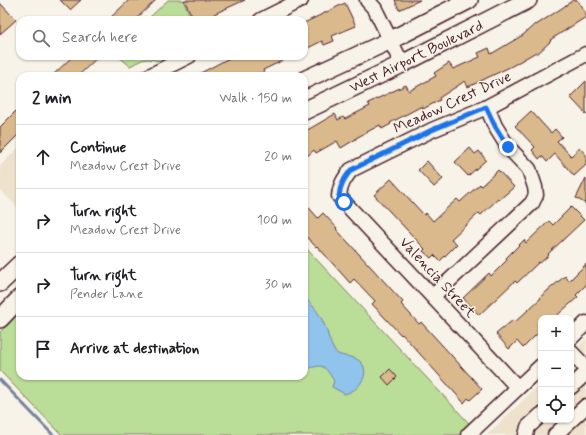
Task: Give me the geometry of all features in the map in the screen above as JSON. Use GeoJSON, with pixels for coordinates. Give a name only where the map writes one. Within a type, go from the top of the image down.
{"type":"FeatureCollection","features":[{"type":"Feature","properties":{"kind":"main road","name":"West Airport Boulevard"},"geometry":{"type":"LineString","coordinates":[[308,78],[391,40],[469,0]]}},
{"type":"Feature","properties":{"kind":"main road","name":"West Airport Boulevard"},"geometry":{"type":"LineString","coordinates":[[308,109],[402,64],[517,3]]}},
{"type":"Feature","properties":{"kind":"main road"},"geometry":{"type":"LineString","coordinates":[[0,283],[16,268]]}},
{"type":"Feature","properties":{"kind":"main road"},"geometry":{"type":"LineString","coordinates":[[0,319],[16,302]]}},
{"type":"Feature","properties":{"kind":"street"},"geometry":{"type":"LineString","coordinates":[[269,16],[301,0]]}},
{"type":"Feature","properties":{"kind":"street"},"geometry":{"type":"LineString","coordinates":[[367,0],[375,10],[402,64]]}},
{"type":"Feature","properties":{"kind":"street","name":"Meadow Crest Drive"},"geometry":{"type":"LineString","coordinates":[[340,187],[344,178],[351,170],[432,130],[486,107],[586,54]]}},
{"type":"Feature","properties":{"kind":"street"},"geometry":{"type":"LineString","coordinates":[[157,72],[181,60]]}},
{"type":"Feature","properties":{"kind":"street"},"geometry":{"type":"LineString","coordinates":[[433,296],[532,202],[536,195],[536,187],[529,169],[508,147],[495,126],[486,107]]}},
{"type":"Feature","properties":{"kind":"street","name":"Valencia Street"},"geometry":{"type":"LineString","coordinates":[[340,187],[339,196],[344,202],[518,388]]}},
{"type":"Feature","properties":{"kind":"street"},"geometry":{"type":"LineString","coordinates":[[574,335],[586,323]]}},
{"type":"Feature","properties":{"kind":"street"},"geometry":{"type":"LineString","coordinates":[[574,355],[586,368]]}},
{"type":"Feature","properties":{"kind":"street"},"geometry":{"type":"LineString","coordinates":[[468,435],[538,369]]}},
{"type":"Feature","properties":{"kind":"street"},"geometry":{"type":"LineString","coordinates":[[574,384],[586,373]]}},
{"type":"Feature","properties":{"kind":"street"},"geometry":{"type":"LineString","coordinates":[[555,435],[586,406]]}},
{"type":"Feature","properties":{"kind":"street"},"geometry":{"type":"LineString","coordinates":[[526,435],[528,427],[538,418]]}},
{"type":"Feature","properties":{"kind":"shaded area"},"geometry":{"type":"Polygon","coordinates":[[[16,150],[16,206],[0,190],[0,166],[16,150]]]}},
{"type":"Feature","properties":{"kind":"shaded area"},"geometry":{"type":"Polygon","coordinates":[[[586,339],[586,435],[487,435],[538,386],[538,423],[574,423],[574,351],[586,339]]]}},
{"type":"Feature","properties":{"kind":"green space"},"geometry":{"type":"Polygon","coordinates":[[[168,0],[183,0],[190,16],[151,16],[168,0]]]}},
{"type":"Feature","properties":{"kind":"green space"},"geometry":{"type":"Polygon","coordinates":[[[123,60],[142,60],[130,66],[123,60]]]}},
{"type":"Feature","properties":{"kind":"green space"},"geometry":{"type":"Polygon","coordinates":[[[308,250],[480,435],[62,435],[0,371],[0,332],[16,316],[16,380],[308,380],[308,250]]]}},
{"type":"Feature","properties":{"kind":"water"},"geometry":{"type":"Polygon","coordinates":[[[308,301],[320,317],[334,350],[340,355],[357,359],[364,367],[365,373],[364,378],[358,386],[351,392],[345,394],[332,387],[334,381],[325,368],[322,366],[308,369],[308,301]]]}},
{"type":"Feature","properties":{"kind":"building"},"geometry":{"type":"Polygon","coordinates":[[[60,0],[81,0],[70,10],[60,0]]]}},
{"type":"Feature","properties":{"kind":"building"},"geometry":{"type":"Polygon","coordinates":[[[129,0],[156,0],[139,16],[112,16],[129,0]]]}},
{"type":"Feature","properties":{"kind":"building"},"geometry":{"type":"Polygon","coordinates":[[[184,0],[245,0],[212,16],[192,16],[184,0]]]}},
{"type":"Feature","properties":{"kind":"building"},"geometry":{"type":"Polygon","coordinates":[[[395,0],[420,0],[399,10],[395,0]]]}},
{"type":"Feature","properties":{"kind":"building"},"geometry":{"type":"Polygon","coordinates":[[[573,0],[577,0],[586,14],[586,17],[550,40],[551,41],[537,54],[536,52],[512,66],[468,87],[465,81],[439,98],[440,100],[423,109],[422,106],[390,123],[391,124],[382,129],[380,125],[341,148],[337,141],[316,153],[314,150],[308,155],[308,130],[335,114],[338,120],[343,117],[345,119],[370,106],[368,103],[406,85],[409,91],[436,76],[434,73],[449,63],[453,69],[480,57],[478,53],[489,48],[491,54],[523,35],[535,24],[536,25],[573,0]]]}},
{"type":"Feature","properties":{"kind":"building"},"geometry":{"type":"Polygon","coordinates":[[[0,3],[16,20],[0,34],[0,3]]]}},
{"type":"Feature","properties":{"kind":"building"},"geometry":{"type":"Polygon","coordinates":[[[345,3],[356,26],[332,36],[334,41],[324,45],[322,41],[308,48],[308,21],[345,3]]]}},
{"type":"Feature","properties":{"kind":"building"},"geometry":{"type":"Polygon","coordinates":[[[69,60],[95,60],[82,72],[56,72],[69,60]]]}},
{"type":"Feature","properties":{"kind":"building"},"geometry":{"type":"Polygon","coordinates":[[[225,60],[284,60],[263,70],[264,72],[203,72],[225,60]]]}},
{"type":"Feature","properties":{"kind":"building"},"geometry":{"type":"Polygon","coordinates":[[[586,81],[586,114],[570,97],[586,81]]]}},
{"type":"Feature","properties":{"kind":"building"},"geometry":{"type":"Polygon","coordinates":[[[16,111],[16,137],[0,153],[0,127],[16,111]]]}},
{"type":"Feature","properties":{"kind":"building"},"geometry":{"type":"Polygon","coordinates":[[[531,111],[551,133],[555,129],[562,137],[557,141],[571,156],[580,148],[586,155],[586,165],[574,176],[555,154],[547,162],[542,156],[539,159],[532,150],[535,147],[515,126],[531,111]]]}},
{"type":"Feature","properties":{"kind":"building"},"geometry":{"type":"Polygon","coordinates":[[[470,148],[475,154],[479,151],[486,160],[468,176],[455,162],[470,148]]]}},
{"type":"Feature","properties":{"kind":"building"},"geometry":{"type":"Polygon","coordinates":[[[427,161],[443,179],[434,187],[418,170],[427,161]]]}},
{"type":"Feature","properties":{"kind":"building"},"geometry":{"type":"Polygon","coordinates":[[[498,170],[514,187],[499,200],[498,199],[481,215],[479,213],[451,239],[457,244],[440,261],[434,255],[431,258],[423,251],[425,249],[374,195],[391,179],[424,215],[426,213],[433,221],[457,199],[460,202],[480,184],[481,186],[498,170]]]}},
{"type":"Feature","properties":{"kind":"building"},"geometry":{"type":"Polygon","coordinates":[[[586,178],[586,204],[576,198],[586,178]]]}},
{"type":"Feature","properties":{"kind":"building"},"geometry":{"type":"Polygon","coordinates":[[[308,207],[318,218],[323,213],[403,302],[401,304],[419,324],[421,322],[482,389],[470,400],[468,398],[464,403],[402,334],[401,335],[372,304],[375,301],[354,279],[350,283],[317,246],[316,247],[308,238],[308,207]]]}},
{"type":"Feature","properties":{"kind":"building"},"geometry":{"type":"Polygon","coordinates":[[[571,207],[584,220],[548,254],[549,255],[540,263],[539,262],[517,283],[515,281],[479,315],[463,298],[489,273],[491,276],[524,240],[526,243],[549,221],[553,225],[571,207]]]}},
{"type":"Feature","properties":{"kind":"building"},"geometry":{"type":"Polygon","coordinates":[[[586,264],[586,285],[576,295],[578,297],[557,315],[538,315],[538,333],[523,348],[517,341],[509,349],[496,334],[513,320],[515,322],[541,298],[540,297],[565,276],[569,281],[586,264]]]}},
{"type":"Feature","properties":{"kind":"building"},"geometry":{"type":"Polygon","coordinates":[[[390,369],[397,377],[389,385],[382,377],[390,369]]]}},
{"type":"Feature","properties":{"kind":"waterway"},"geometry":{"type":"LineString","coordinates":[[0,380],[53,435]]}},
{"type":"Feature","properties":{"kind":"route"},"geometry":{"type":"LineString","coordinates":[[344,202],[339,196],[340,187],[344,178],[351,170],[432,130],[486,107],[495,126],[508,147]]}}]}
